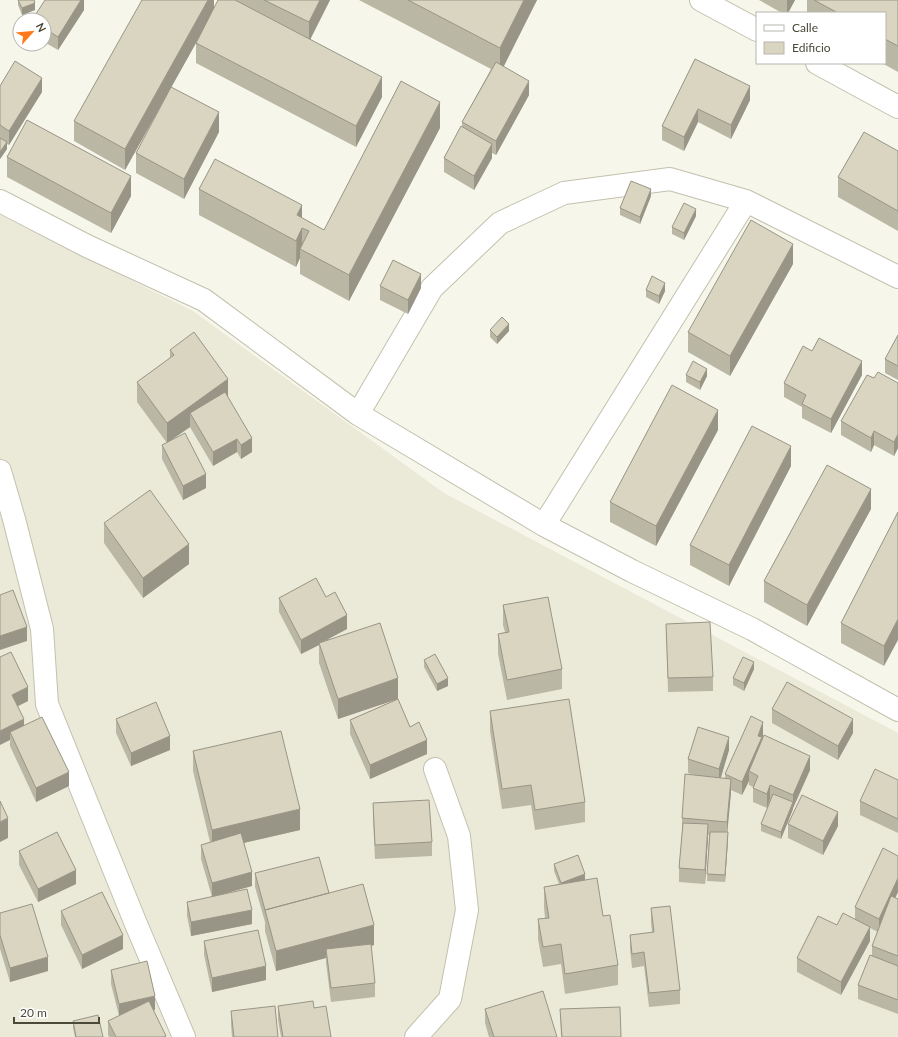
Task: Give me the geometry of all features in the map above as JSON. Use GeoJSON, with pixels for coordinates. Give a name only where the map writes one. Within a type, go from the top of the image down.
{"type":"FeatureCollection","features":[{"type":"Feature","properties":{"kind":"street"},"geometry":{"type":"LineString","coordinates":[[701,0],[756,29]]}},
{"type":"Feature","properties":{"kind":"street"},"geometry":{"type":"LineString","coordinates":[[819,64],[898,107]]}},
{"type":"Feature","properties":{"kind":"street"},"geometry":{"type":"LineString","coordinates":[[358,414],[432,288],[500,223],[564,193],[670,179],[746,200],[898,276]]}},
{"type":"Feature","properties":{"kind":"street"},"geometry":{"type":"LineString","coordinates":[[544,525],[746,200]]}},
{"type":"Feature","properties":{"kind":"street"},"geometry":{"type":"LineString","coordinates":[[0,201],[87,246],[204,300],[358,414],[544,525],[632,571],[752,629],[898,710]]}},
{"type":"Feature","properties":{"kind":"street"},"geometry":{"type":"LineString","coordinates":[[0,471],[42,629],[47,704],[136,924],[184,1037]]}},
{"type":"Feature","properties":{"kind":"street"},"geometry":{"type":"LineString","coordinates":[[416,1037],[450,999],[467,910],[459,836],[435,769]]}},
{"type":"Feature","properties":{"kind":"shaded area"},"geometry":{"type":"Polygon","coordinates":[[[0,215],[193,311],[444,493],[898,733],[898,1037],[0,1037],[0,215]]]}},
{"type":"Feature","properties":{"kind":"building"},"geometry":{"type":"Polygon","coordinates":[[[18,0],[34,0],[35,3],[22,8],[18,0]]]}},
{"type":"Feature","properties":{"kind":"building"},"geometry":{"type":"Polygon","coordinates":[[[45,0],[81,0],[58,37],[52,33],[52,12],[37,12],[45,0]]]}},
{"type":"Feature","properties":{"kind":"building"},"geometry":{"type":"Polygon","coordinates":[[[142,0],[208,0],[125,149],[74,121],[142,0]]]}},
{"type":"Feature","properties":{"kind":"building"},"geometry":{"type":"Polygon","coordinates":[[[218,0],[235,0],[382,77],[356,126],[196,43],[218,0]]]}},
{"type":"Feature","properties":{"kind":"building"},"geometry":{"type":"Polygon","coordinates":[[[264,0],[320,0],[309,22],[264,0]]]}},
{"type":"Feature","properties":{"kind":"building"},"geometry":{"type":"Polygon","coordinates":[[[408,0],[524,0],[500,48],[408,0]]]}},
{"type":"Feature","properties":{"kind":"building"},"geometry":{"type":"Polygon","coordinates":[[[814,0],[898,0],[898,46],[886,40],[886,12],[836,12],[814,0]]]}},
{"type":"Feature","properties":{"kind":"building"},"geometry":{"type":"Polygon","coordinates":[[[695,59],[750,86],[731,125],[698,109],[684,137],[662,126],[695,59]]]}},
{"type":"Feature","properties":{"kind":"building"},"geometry":{"type":"Polygon","coordinates":[[[15,61],[42,78],[9,131],[0,125],[0,86],[15,61]]]}},
{"type":"Feature","properties":{"kind":"building"},"geometry":{"type":"Polygon","coordinates":[[[496,62],[529,81],[496,141],[462,122],[496,62]]]}},
{"type":"Feature","properties":{"kind":"building"},"geometry":{"type":"Polygon","coordinates":[[[401,81],[440,102],[349,275],[300,249],[309,231],[302,228],[296,241],[199,189],[215,159],[302,205],[297,215],[324,230],[401,81]]]}},
{"type":"Feature","properties":{"kind":"building"},"geometry":{"type":"Polygon","coordinates":[[[171,87],[219,112],[184,179],[136,153],[171,87]]]}},
{"type":"Feature","properties":{"kind":"building"},"geometry":{"type":"Polygon","coordinates":[[[27,120],[131,176],[111,213],[7,157],[27,120]]]}},
{"type":"Feature","properties":{"kind":"building"},"geometry":{"type":"Polygon","coordinates":[[[461,126],[492,144],[474,176],[444,158],[461,126]]]}},
{"type":"Feature","properties":{"kind":"building"},"geometry":{"type":"Polygon","coordinates":[[[864,132],[898,151],[898,211],[838,177],[864,132]]]}},
{"type":"Feature","properties":{"kind":"building"},"geometry":{"type":"Polygon","coordinates":[[[0,138],[7,142],[0,152],[0,138]]]}},
{"type":"Feature","properties":{"kind":"building"},"geometry":{"type":"Polygon","coordinates":[[[631,181],[651,189],[640,217],[620,208],[631,181]]]}},
{"type":"Feature","properties":{"kind":"building"},"geometry":{"type":"Polygon","coordinates":[[[684,203],[696,209],[684,233],[672,227],[684,203]]]}},
{"type":"Feature","properties":{"kind":"building"},"geometry":{"type":"Polygon","coordinates":[[[751,220],[793,244],[730,356],[688,332],[751,220]]]}},
{"type":"Feature","properties":{"kind":"building"},"geometry":{"type":"Polygon","coordinates":[[[393,260],[421,274],[408,300],[380,286],[393,260]]]}},
{"type":"Feature","properties":{"kind":"building"},"geometry":{"type":"Polygon","coordinates":[[[652,276],[665,283],[659,296],[646,290],[652,276]]]}},
{"type":"Feature","properties":{"kind":"building"},"geometry":{"type":"Polygon","coordinates":[[[502,317],[509,324],[497,337],[490,330],[502,317]]]}},
{"type":"Feature","properties":{"kind":"building"},"geometry":{"type":"Polygon","coordinates":[[[194,332],[228,379],[167,423],[137,382],[174,355],[170,350],[194,332]]]}},
{"type":"Feature","properties":{"kind":"building"},"geometry":{"type":"Polygon","coordinates":[[[898,335],[898,366],[885,359],[898,335]]]}},
{"type":"Feature","properties":{"kind":"building"},"geometry":{"type":"Polygon","coordinates":[[[819,338],[862,361],[831,419],[802,404],[806,395],[784,383],[803,346],[812,351],[819,338]]]}},
{"type":"Feature","properties":{"kind":"building"},"geometry":{"type":"Polygon","coordinates":[[[693,361],[707,369],[700,382],[686,375],[693,361]]]}},
{"type":"Feature","properties":{"kind":"building"},"geometry":{"type":"Polygon","coordinates":[[[878,372],[898,383],[898,434],[894,442],[874,431],[871,438],[841,421],[867,375],[874,378],[878,372]]]}},
{"type":"Feature","properties":{"kind":"building"},"geometry":{"type":"Polygon","coordinates":[[[672,385],[718,410],[656,526],[610,502],[672,385]]]}},
{"type":"Feature","properties":{"kind":"building"},"geometry":{"type":"Polygon","coordinates":[[[225,392],[252,438],[241,445],[237,439],[213,452],[190,413],[225,392]]]}},
{"type":"Feature","properties":{"kind":"building"},"geometry":{"type":"Polygon","coordinates":[[[752,426],[791,446],[729,565],[690,545],[752,426]]]}},
{"type":"Feature","properties":{"kind":"building"},"geometry":{"type":"Polygon","coordinates":[[[185,433],[206,474],[183,486],[162,445],[185,433]]]}},
{"type":"Feature","properties":{"kind":"building"},"geometry":{"type":"Polygon","coordinates":[[[827,465],[871,489],[807,605],[764,581],[827,465]]]}},
{"type":"Feature","properties":{"kind":"building"},"geometry":{"type":"Polygon","coordinates":[[[150,490],[189,544],[143,578],[104,523],[150,490]]]}},
{"type":"Feature","properties":{"kind":"building"},"geometry":{"type":"Polygon","coordinates":[[[898,512],[898,619],[884,646],[841,623],[898,512]]]}},
{"type":"Feature","properties":{"kind":"building"},"geometry":{"type":"Polygon","coordinates":[[[316,578],[326,597],[335,592],[347,615],[301,640],[279,598],[316,578]]]}},
{"type":"Feature","properties":{"kind":"building"},"geometry":{"type":"Polygon","coordinates":[[[13,590],[27,627],[0,636],[0,595],[13,590]]]}},
{"type":"Feature","properties":{"kind":"building"},"geometry":{"type":"Polygon","coordinates":[[[548,597],[562,669],[507,680],[498,634],[509,632],[503,605],[548,597]]]}},
{"type":"Feature","properties":{"kind":"building"},"geometry":{"type":"Polygon","coordinates":[[[710,622],[713,677],[668,678],[666,624],[710,622]]]}},
{"type":"Feature","properties":{"kind":"building"},"geometry":{"type":"Polygon","coordinates":[[[380,623],[398,678],[338,699],[319,643],[380,623]]]}},
{"type":"Feature","properties":{"kind":"building"},"geometry":{"type":"Polygon","coordinates":[[[11,652],[28,687],[12,695],[24,719],[0,731],[0,657],[11,652]]]}},
{"type":"Feature","properties":{"kind":"building"},"geometry":{"type":"Polygon","coordinates":[[[435,654],[448,678],[437,684],[424,660],[435,654]]]}},
{"type":"Feature","properties":{"kind":"building"},"geometry":{"type":"Polygon","coordinates":[[[743,657],[754,662],[744,683],[733,678],[743,657]]]}},
{"type":"Feature","properties":{"kind":"building"},"geometry":{"type":"Polygon","coordinates":[[[787,682],[853,719],[838,746],[772,709],[787,682]]]}},
{"type":"Feature","properties":{"kind":"building"},"geometry":{"type":"Polygon","coordinates":[[[398,699],[410,727],[419,722],[427,740],[370,765],[350,720],[398,699]]]}},
{"type":"Feature","properties":{"kind":"building"},"geometry":{"type":"Polygon","coordinates":[[[569,699],[585,802],[535,810],[531,785],[502,789],[490,711],[569,699]]]}},
{"type":"Feature","properties":{"kind":"building"},"geometry":{"type":"Polygon","coordinates":[[[156,702],[170,736],[131,753],[116,719],[156,702]]]}},
{"type":"Feature","properties":{"kind":"building"},"geometry":{"type":"Polygon","coordinates":[[[751,716],[763,722],[758,736],[762,737],[742,782],[725,774],[751,716]]]}},
{"type":"Feature","properties":{"kind":"building"},"geometry":{"type":"Polygon","coordinates":[[[42,717],[69,772],[36,788],[10,732],[42,717]]]}},
{"type":"Feature","properties":{"kind":"building"},"geometry":{"type":"Polygon","coordinates":[[[698,727],[729,737],[719,769],[688,759],[698,727]]]}},
{"type":"Feature","properties":{"kind":"building"},"geometry":{"type":"Polygon","coordinates":[[[281,731],[300,809],[212,830],[193,751],[281,731]]]}},
{"type":"Feature","properties":{"kind":"building"},"geometry":{"type":"Polygon","coordinates":[[[764,735],[810,756],[793,795],[770,785],[767,794],[753,788],[758,776],[749,771],[764,735]]]}},
{"type":"Feature","properties":{"kind":"building"},"geometry":{"type":"Polygon","coordinates":[[[875,769],[898,780],[898,819],[860,801],[875,769]]]}},
{"type":"Feature","properties":{"kind":"building"},"geometry":{"type":"Polygon","coordinates":[[[685,774],[731,779],[727,822],[682,818],[685,774]]]}},
{"type":"Feature","properties":{"kind":"building"},"geometry":{"type":"Polygon","coordinates":[[[773,794],[793,802],[781,832],[761,824],[773,794]]]}},
{"type":"Feature","properties":{"kind":"building"},"geometry":{"type":"Polygon","coordinates":[[[802,795],[838,812],[823,841],[788,824],[802,795]]]}},
{"type":"Feature","properties":{"kind":"building"},"geometry":{"type":"Polygon","coordinates":[[[429,800],[432,842],[375,845],[373,803],[429,800]]]}},
{"type":"Feature","properties":{"kind":"building"},"geometry":{"type":"Polygon","coordinates":[[[0,801],[8,818],[0,822],[0,801]]]}},
{"type":"Feature","properties":{"kind":"building"},"geometry":{"type":"Polygon","coordinates":[[[683,823],[708,824],[705,870],[679,868],[683,823]]]}},
{"type":"Feature","properties":{"kind":"building"},"geometry":{"type":"Polygon","coordinates":[[[57,832],[76,870],[38,889],[19,851],[57,832]]]}},
{"type":"Feature","properties":{"kind":"building"},"geometry":{"type":"Polygon","coordinates":[[[710,832],[728,832],[725,875],[707,874],[710,832]]]}},
{"type":"Feature","properties":{"kind":"building"},"geometry":{"type":"Polygon","coordinates":[[[241,833],[252,872],[212,883],[201,845],[241,833]]]}},
{"type":"Feature","properties":{"kind":"building"},"geometry":{"type":"Polygon","coordinates":[[[883,848],[898,856],[898,878],[879,919],[855,907],[883,848]]]}},
{"type":"Feature","properties":{"kind":"building"},"geometry":{"type":"Polygon","coordinates":[[[578,855],[585,874],[561,883],[554,864],[578,855]]]}},
{"type":"Feature","properties":{"kind":"building"},"geometry":{"type":"Polygon","coordinates":[[[319,857],[329,893],[265,910],[255,873],[319,857]]]}},
{"type":"Feature","properties":{"kind":"building"},"geometry":{"type":"Polygon","coordinates":[[[597,878],[603,916],[610,915],[618,965],[565,974],[561,944],[543,947],[538,919],[549,918],[544,887],[597,878]]]}},
{"type":"Feature","properties":{"kind":"building"},"geometry":{"type":"Polygon","coordinates":[[[363,884],[374,925],[276,951],[265,910],[363,884]]]}},
{"type":"Feature","properties":{"kind":"building"},"geometry":{"type":"Polygon","coordinates":[[[247,889],[252,910],[191,922],[187,902],[247,889]]]}},
{"type":"Feature","properties":{"kind":"building"},"geometry":{"type":"Polygon","coordinates":[[[102,892],[123,935],[82,955],[61,911],[102,892]]]}},
{"type":"Feature","properties":{"kind":"building"},"geometry":{"type":"Polygon","coordinates":[[[891,896],[898,899],[898,956],[872,946],[891,896]]]}},
{"type":"Feature","properties":{"kind":"building"},"geometry":{"type":"Polygon","coordinates":[[[32,904],[48,957],[10,968],[0,935],[0,913],[32,904]]]}},
{"type":"Feature","properties":{"kind":"building"},"geometry":{"type":"Polygon","coordinates":[[[670,906],[680,990],[649,993],[644,952],[632,954],[630,935],[654,932],[651,908],[670,906]]]}},
{"type":"Feature","properties":{"kind":"building"},"geometry":{"type":"Polygon","coordinates":[[[843,913],[870,927],[841,982],[797,958],[818,916],[837,925],[843,913]]]}},
{"type":"Feature","properties":{"kind":"building"},"geometry":{"type":"Polygon","coordinates":[[[258,930],[266,966],[212,978],[204,941],[258,930]]]}},
{"type":"Feature","properties":{"kind":"building"},"geometry":{"type":"Polygon","coordinates":[[[371,944],[375,983],[331,988],[326,949],[371,944]]]}},
{"type":"Feature","properties":{"kind":"building"},"geometry":{"type":"Polygon","coordinates":[[[870,955],[898,966],[898,1000],[858,985],[870,955]]]}},
{"type":"Feature","properties":{"kind":"building"},"geometry":{"type":"Polygon","coordinates":[[[147,961],[155,996],[119,1004],[111,970],[147,961]]]}},
{"type":"Feature","properties":{"kind":"building"},"geometry":{"type":"Polygon","coordinates":[[[543,991],[557,1037],[494,1037],[485,1009],[543,991]]]}},
{"type":"Feature","properties":{"kind":"building"},"geometry":{"type":"Polygon","coordinates":[[[149,1001],[166,1036],[116,1037],[108,1021],[149,1001]]]}},
{"type":"Feature","properties":{"kind":"building"},"geometry":{"type":"Polygon","coordinates":[[[313,1001],[314,1008],[326,1006],[331,1037],[283,1037],[278,1006],[313,1001]]]}},
{"type":"Feature","properties":{"kind":"building"},"geometry":{"type":"Polygon","coordinates":[[[275,1006],[278,1037],[234,1037],[231,1011],[275,1006]]]}},
{"type":"Feature","properties":{"kind":"building"},"geometry":{"type":"Polygon","coordinates":[[[620,1007],[621,1037],[562,1037],[560,1009],[620,1007]]]}},
{"type":"Feature","properties":{"kind":"building"},"geometry":{"type":"Polygon","coordinates":[[[98,1015],[103,1037],[76,1037],[73,1021],[98,1015]]]}}]}
